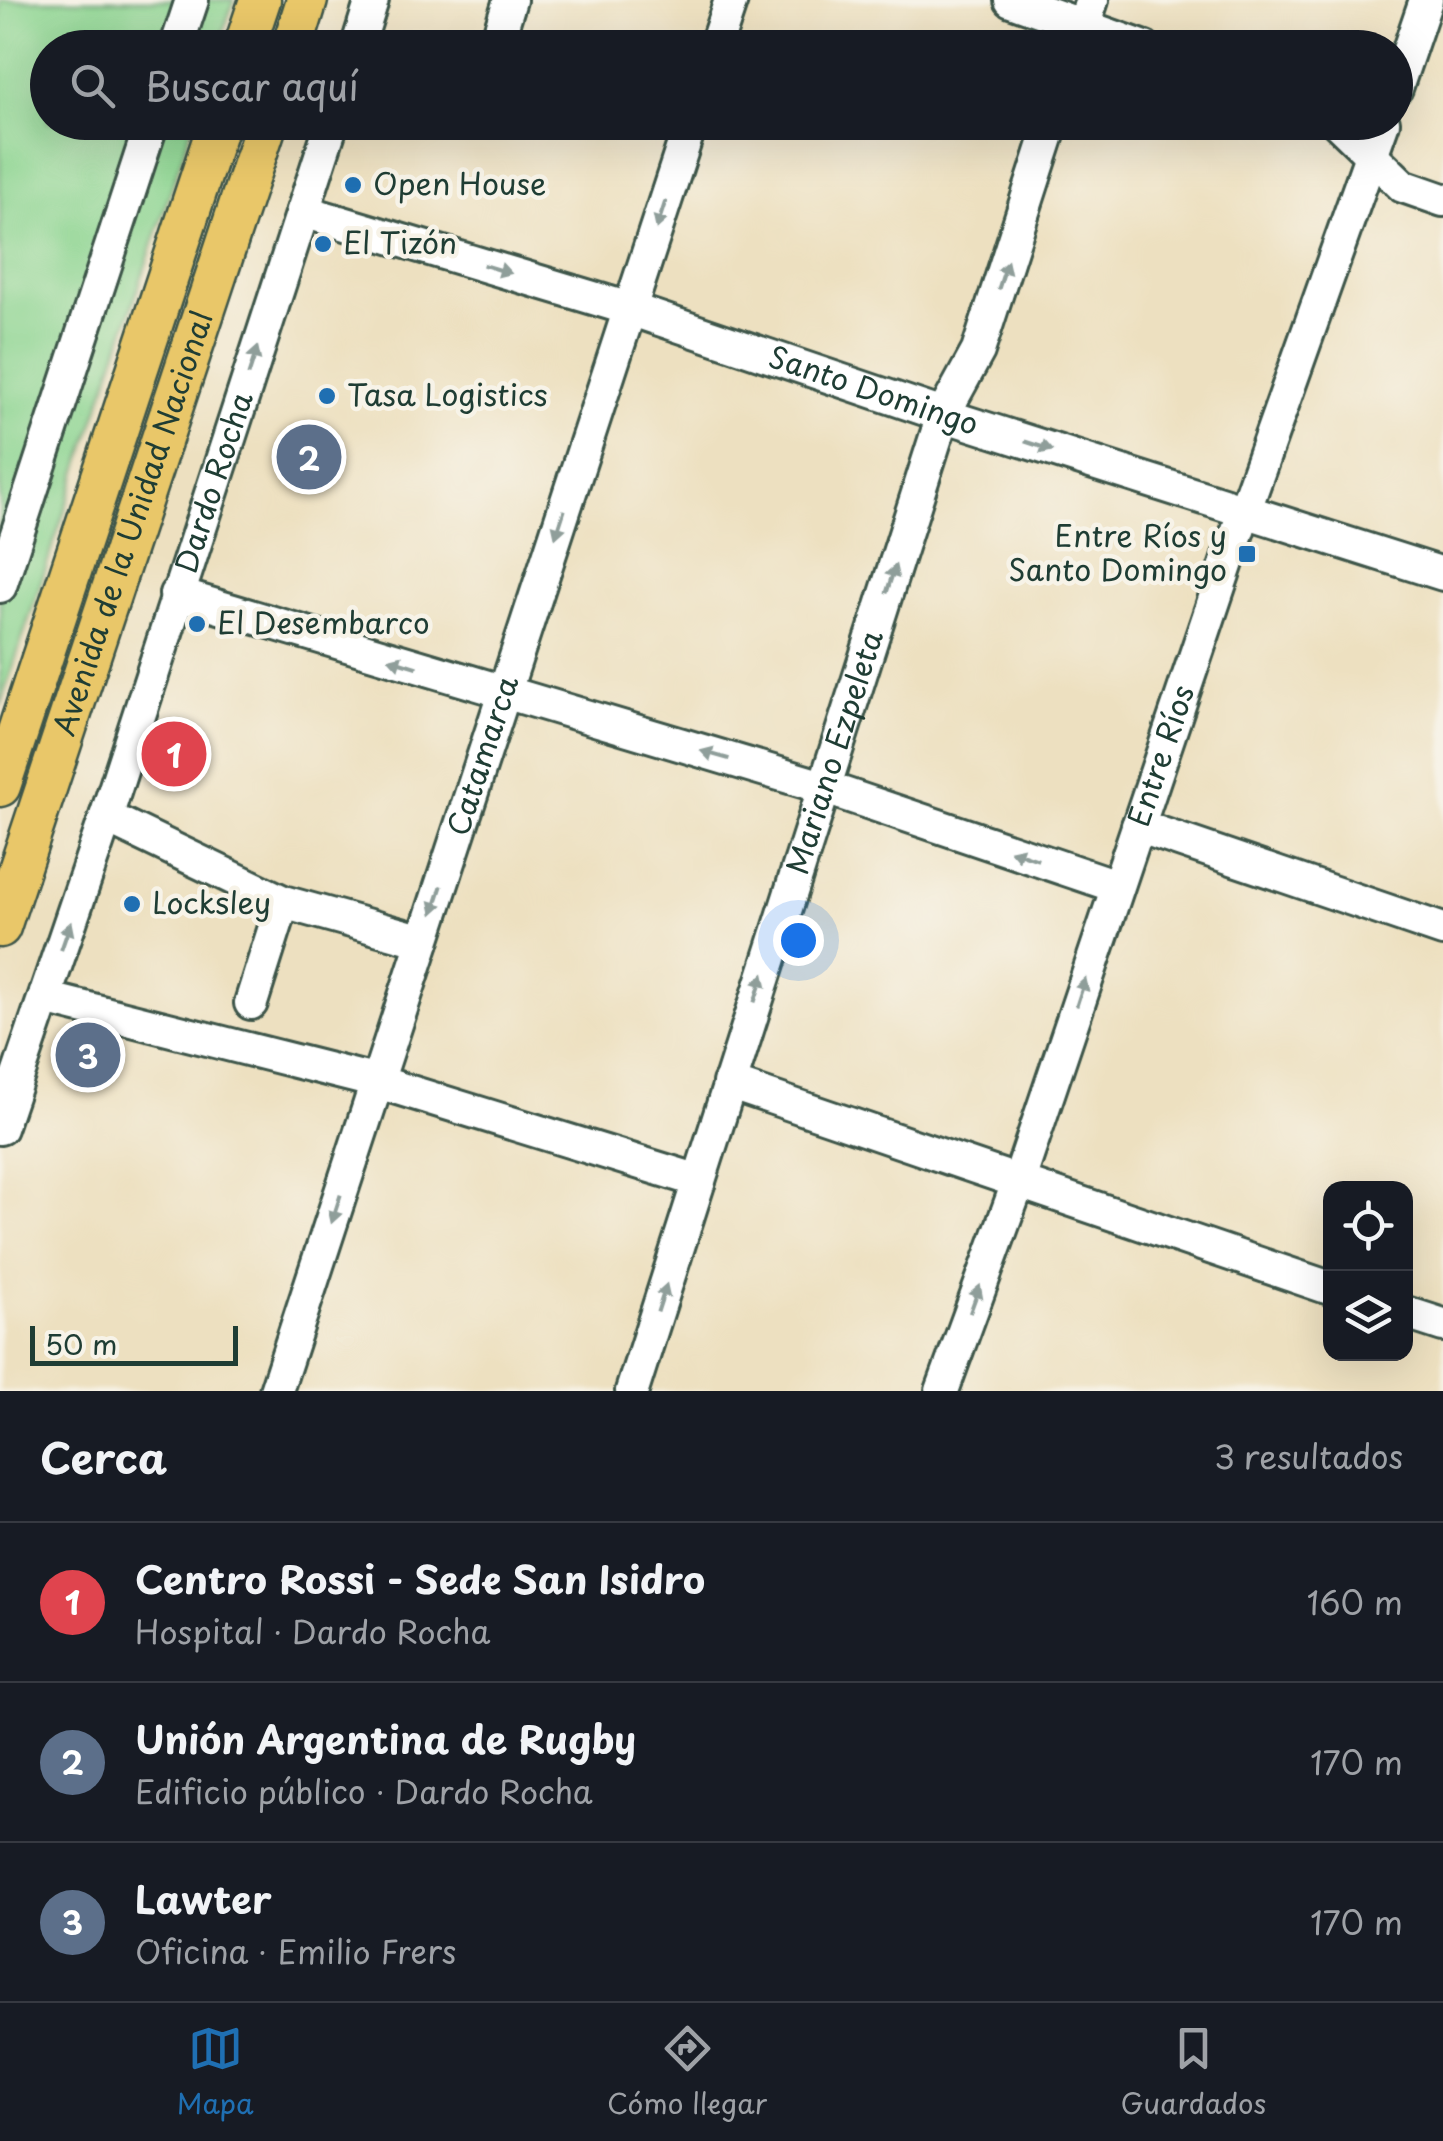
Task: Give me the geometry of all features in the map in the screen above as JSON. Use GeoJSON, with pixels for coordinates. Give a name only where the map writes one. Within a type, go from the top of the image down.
{"type":"FeatureCollection","features":[{"type":"Feature","properties":{"kind":"main road"},"geometry":{"type":"LineString","coordinates":[[250,30],[260,0]]}},
{"type":"Feature","properties":{"kind":"main road"},"geometry":{"type":"LineString","coordinates":[[298,30],[308,0]]}},
{"type":"Feature","properties":{"kind":"main road","name":"Avenida de la Unidad Nacional"},"geometry":{"type":"LineString","coordinates":[[0,786],[213,140]]}},
{"type":"Feature","properties":{"kind":"main road","name":"Avenida de la Unidad Nacional"},"geometry":{"type":"LineString","coordinates":[[0,927],[261,140]]}},
{"type":"Feature","properties":{"kind":"street"},"geometry":{"type":"LineString","coordinates":[[182,30],[192,0]]}},
{"type":"Feature","properties":{"kind":"street"},"geometry":{"type":"LineString","coordinates":[[363,30],[372,0]]}},
{"type":"Feature","properties":{"kind":"street"},"geometry":{"type":"LineString","coordinates":[[501,30],[510,0]]}},
{"type":"Feature","properties":{"kind":"street"},"geometry":{"type":"LineString","coordinates":[[721,30],[731,0]]}},
{"type":"Feature","properties":{"kind":"street"},"geometry":{"type":"LineString","coordinates":[[1011,0],[1084,24]]}},
{"type":"Feature","properties":{"kind":"street"},"geometry":{"type":"LineString","coordinates":[[1413,38],[1426,0]]}},
{"type":"Feature","properties":{"kind":"street"},"geometry":{"type":"LineString","coordinates":[[0,586],[146,140]]}},
{"type":"Feature","properties":{"kind":"street","name":"Dardo Rocha"},"geometry":{"type":"LineString","coordinates":[[0,1128],[106,817],[326,140]]}},
{"type":"Feature","properties":{"kind":"street","name":"Catamarca"},"geometry":{"type":"LineString","coordinates":[[276,1391],[685,140]]}},
{"type":"Feature","properties":{"kind":"street","name":"Mariano Ezpeleta"},"geometry":{"type":"LineString","coordinates":[[632,1391],[943,415],[978,352],[1046,140]]}},
{"type":"Feature","properties":{"kind":"street"},"geometry":{"type":"LineString","coordinates":[[1357,140],[1402,186],[1443,200]]}},
{"type":"Feature","properties":{"kind":"street","name":"Entre Ríos"},"geometry":{"type":"LineString","coordinates":[[942,1391],[1018,1183],[1244,512],[1377,140]]}},
{"type":"Feature","properties":{"kind":"street","name":"Santo Domingo"},"geometry":{"type":"LineString","coordinates":[[303,211],[630,310],[943,415],[1443,574]]}},
{"type":"Feature","properties":{"kind":"street"},"geometry":{"type":"LineString","coordinates":[[176,594],[824,787],[1116,886]]}},
{"type":"Feature","properties":{"kind":"street"},"geometry":{"type":"LineString","coordinates":[[106,817],[283,902],[424,941]]}},
{"type":"Feature","properties":{"kind":"street"},"geometry":{"type":"LineString","coordinates":[[1138,826],[1443,930]]}},
{"type":"Feature","properties":{"kind":"street"},"geometry":{"type":"LineString","coordinates":[[252,1003],[283,902]]}},
{"type":"Feature","properties":{"kind":"street"},"geometry":{"type":"LineString","coordinates":[[45,998],[378,1082],[699,1182]]}},
{"type":"Feature","properties":{"kind":"street"},"geometry":{"type":"LineString","coordinates":[[729,1084],[1323,1286]]}},
{"type":"Feature","properties":{"kind":"street"},"geometry":{"type":"LineString","coordinates":[[1413,1315],[1443,1325]]}},
{"type":"Feature","properties":{"kind":"green space"},"geometry":{"type":"Polygon","coordinates":[[[0,0],[234,0],[224,30],[30,30],[30,140],[187,140],[0,706],[0,0]]]}},
{"type":"Feature","properties":{"kind":"place","name":"Open House"},"geometry":{"type":"Point","coordinates":[353,185]}},
{"type":"Feature","properties":{"kind":"place","name":"El Tizón"},"geometry":{"type":"Point","coordinates":[323,244]}},
{"type":"Feature","properties":{"kind":"place","name":"Tasa Logistics"},"geometry":{"type":"Point","coordinates":[327,396]}},
{"type":"Feature","properties":{"kind":"place","name":"Unión Argentina de Rugby"},"geometry":{"type":"Point","coordinates":[309,457]}},
{"type":"Feature","properties":{"kind":"place","name":"Entre Ríos y Santo Domingo"},"geometry":{"type":"Point","coordinates":[1247,554]}},
{"type":"Feature","properties":{"kind":"place","name":"El Desembarco"},"geometry":{"type":"Point","coordinates":[197,624]}},
{"type":"Feature","properties":{"kind":"place","name":"Centro Rossi - Sede San Isidro"},"geometry":{"type":"Point","coordinates":[174,754]}},
{"type":"Feature","properties":{"kind":"place","name":"Locksley"},"geometry":{"type":"Point","coordinates":[132,904]}},
{"type":"Feature","properties":{"kind":"place","name":"Lawter"},"geometry":{"type":"Point","coordinates":[88,1055]}}]}
